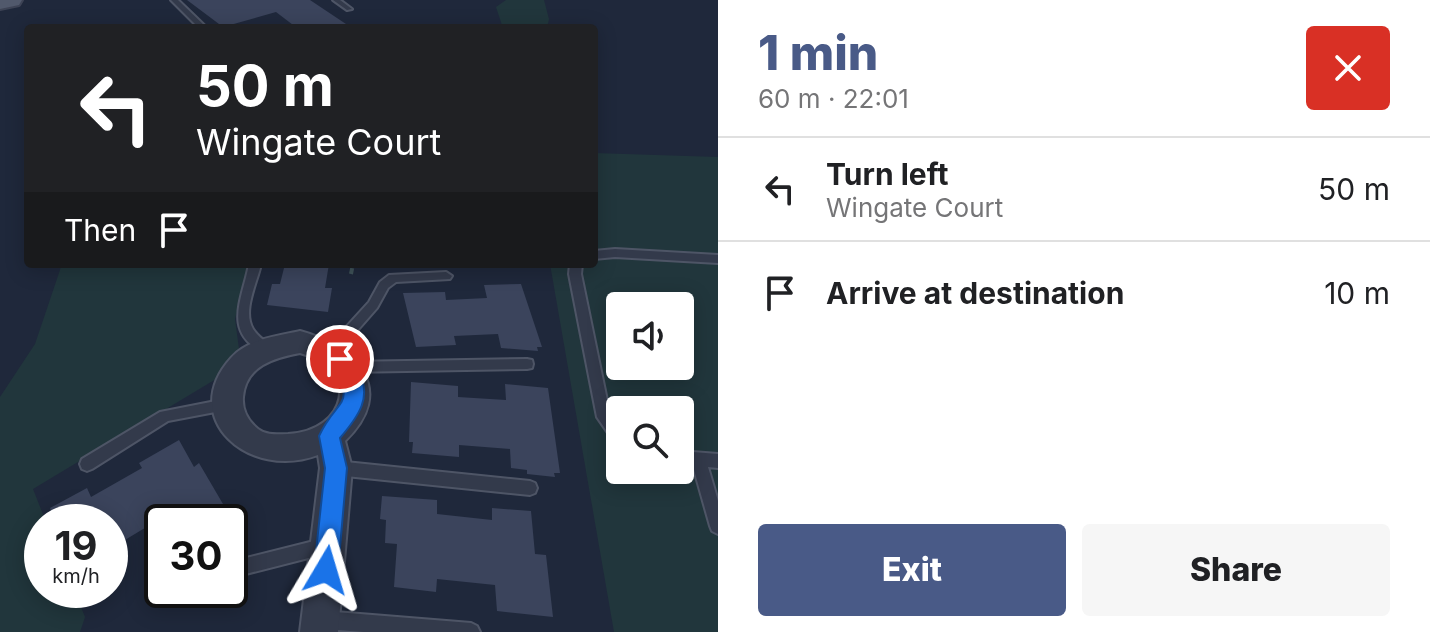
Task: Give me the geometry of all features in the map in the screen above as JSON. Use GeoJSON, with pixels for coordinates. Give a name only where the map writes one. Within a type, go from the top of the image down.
{"type":"FeatureCollection","features":[{"type":"Feature","properties":{"kind":"main road"},"geometry":{"type":"LineString","coordinates":[[0,2],[11,0]]}},
{"type":"Feature","properties":{"kind":"street"},"geometry":{"type":"LineString","coordinates":[[319,626],[329,546],[333,452],[351,410],[355,395],[353,380],[339,359],[300,342],[265,348],[241,364],[232,376],[226,405],[240,433],[255,443],[273,448],[333,452]]}},
{"type":"Feature","properties":{"kind":"lane"},"geometry":{"type":"LineString","coordinates":[[174,0],[199,24]]}},
{"type":"Feature","properties":{"kind":"lane"},"geometry":{"type":"LineString","coordinates":[[336,0],[349,9]]}},
{"type":"Feature","properties":{"kind":"lane"},"geometry":{"type":"LineString","coordinates":[[598,255],[718,259]]}},
{"type":"Feature","properties":{"kind":"lane"},"geometry":{"type":"LineString","coordinates":[[254,268],[242,314],[243,326],[247,335],[265,348]]}},
{"type":"Feature","properties":{"kind":"lane"},"geometry":{"type":"LineString","coordinates":[[576,268],[606,420]]}},
{"type":"Feature","properties":{"kind":"lane"},"geometry":{"type":"LineString","coordinates":[[339,359],[384,285],[393,278],[446,276]]}},
{"type":"Feature","properties":{"kind":"lane"},"geometry":{"type":"LineString","coordinates":[[339,359],[527,364]]}},
{"type":"Feature","properties":{"kind":"lane"},"geometry":{"type":"LineString","coordinates":[[87,464],[165,416],[226,405]]}},
{"type":"Feature","properties":{"kind":"lane"},"geometry":{"type":"LineString","coordinates":[[333,452],[530,488]]}},
{"type":"Feature","properties":{"kind":"lane"},"geometry":{"type":"LineString","coordinates":[[694,459],[718,461]]}},
{"type":"Feature","properties":{"kind":"lane"},"geometry":{"type":"LineString","coordinates":[[698,459],[718,526]]}},
{"type":"Feature","properties":{"kind":"lane"},"geometry":{"type":"LineString","coordinates":[[248,566],[329,546]]}},
{"type":"Feature","properties":{"kind":"lane"},"geometry":{"type":"LineString","coordinates":[[319,626],[471,632]]}},
{"type":"Feature","properties":{"kind":"path"},"geometry":{"type":"LineString","coordinates":[[351,274],[352,268]]}},
{"type":"Feature","properties":{"kind":"green space"},"geometry":{"type":"Polygon","coordinates":[[[506,0],[544,0],[548,24],[502,24],[496,7],[506,0]]]}},
{"type":"Feature","properties":{"kind":"green space"},"geometry":{"type":"Polygon","coordinates":[[[598,153],[718,157],[718,632],[614,632],[551,268],[598,268],[598,153]]]}},
{"type":"Feature","properties":{"kind":"green space"},"geometry":{"type":"Polygon","coordinates":[[[61,268],[249,268],[235,319],[241,364],[33,489],[39,504],[24,504],[24,608],[81,608],[85,617],[80,632],[0,632],[0,397],[35,344],[61,268]]]}},
{"type":"Feature","properties":{"kind":"building"},"geometry":{"type":"Polygon","coordinates":[[[187,0],[310,0],[346,24],[292,24],[276,12],[234,24],[219,24],[187,0]]]}},
{"type":"Feature","properties":{"kind":"building"},"geometry":{"type":"Polygon","coordinates":[[[284,268],[328,268],[325,288],[332,288],[328,312],[267,305],[272,284],[280,284],[284,268]]]}},
{"type":"Feature","properties":{"kind":"building"},"geometry":{"type":"Polygon","coordinates":[[[521,284],[542,347],[537,347],[538,351],[501,348],[498,334],[454,336],[456,345],[416,347],[403,293],[445,292],[446,300],[487,298],[484,285],[521,284]]]}},
{"type":"Feature","properties":{"kind":"building"},"geometry":{"type":"Polygon","coordinates":[[[411,382],[458,386],[458,397],[506,400],[505,384],[548,388],[560,473],[554,473],[555,477],[527,474],[527,470],[511,468],[510,449],[459,445],[459,457],[412,453],[413,442],[409,442],[411,382]]]}},
{"type":"Feature","properties":{"kind":"building"},"geometry":{"type":"Polygon","coordinates":[[[179,440],[194,467],[199,463],[223,504],[144,504],[144,528],[128,538],[128,504],[57,504],[87,488],[91,497],[142,468],[139,463],[179,440]]]}},
{"type":"Feature","properties":{"kind":"building"},"geometry":{"type":"Polygon","coordinates":[[[382,496],[437,500],[437,514],[492,520],[492,508],[531,511],[535,554],[546,555],[553,617],[497,611],[495,585],[437,579],[436,592],[394,587],[397,544],[385,543],[386,520],[380,519],[382,496]]]}},
{"type":"Feature","properties":{"kind":"route"},"geometry":{"type":"LineString","coordinates":[[326,570],[336,468],[329,436],[351,410],[355,395],[353,380],[340,359]]}}]}
